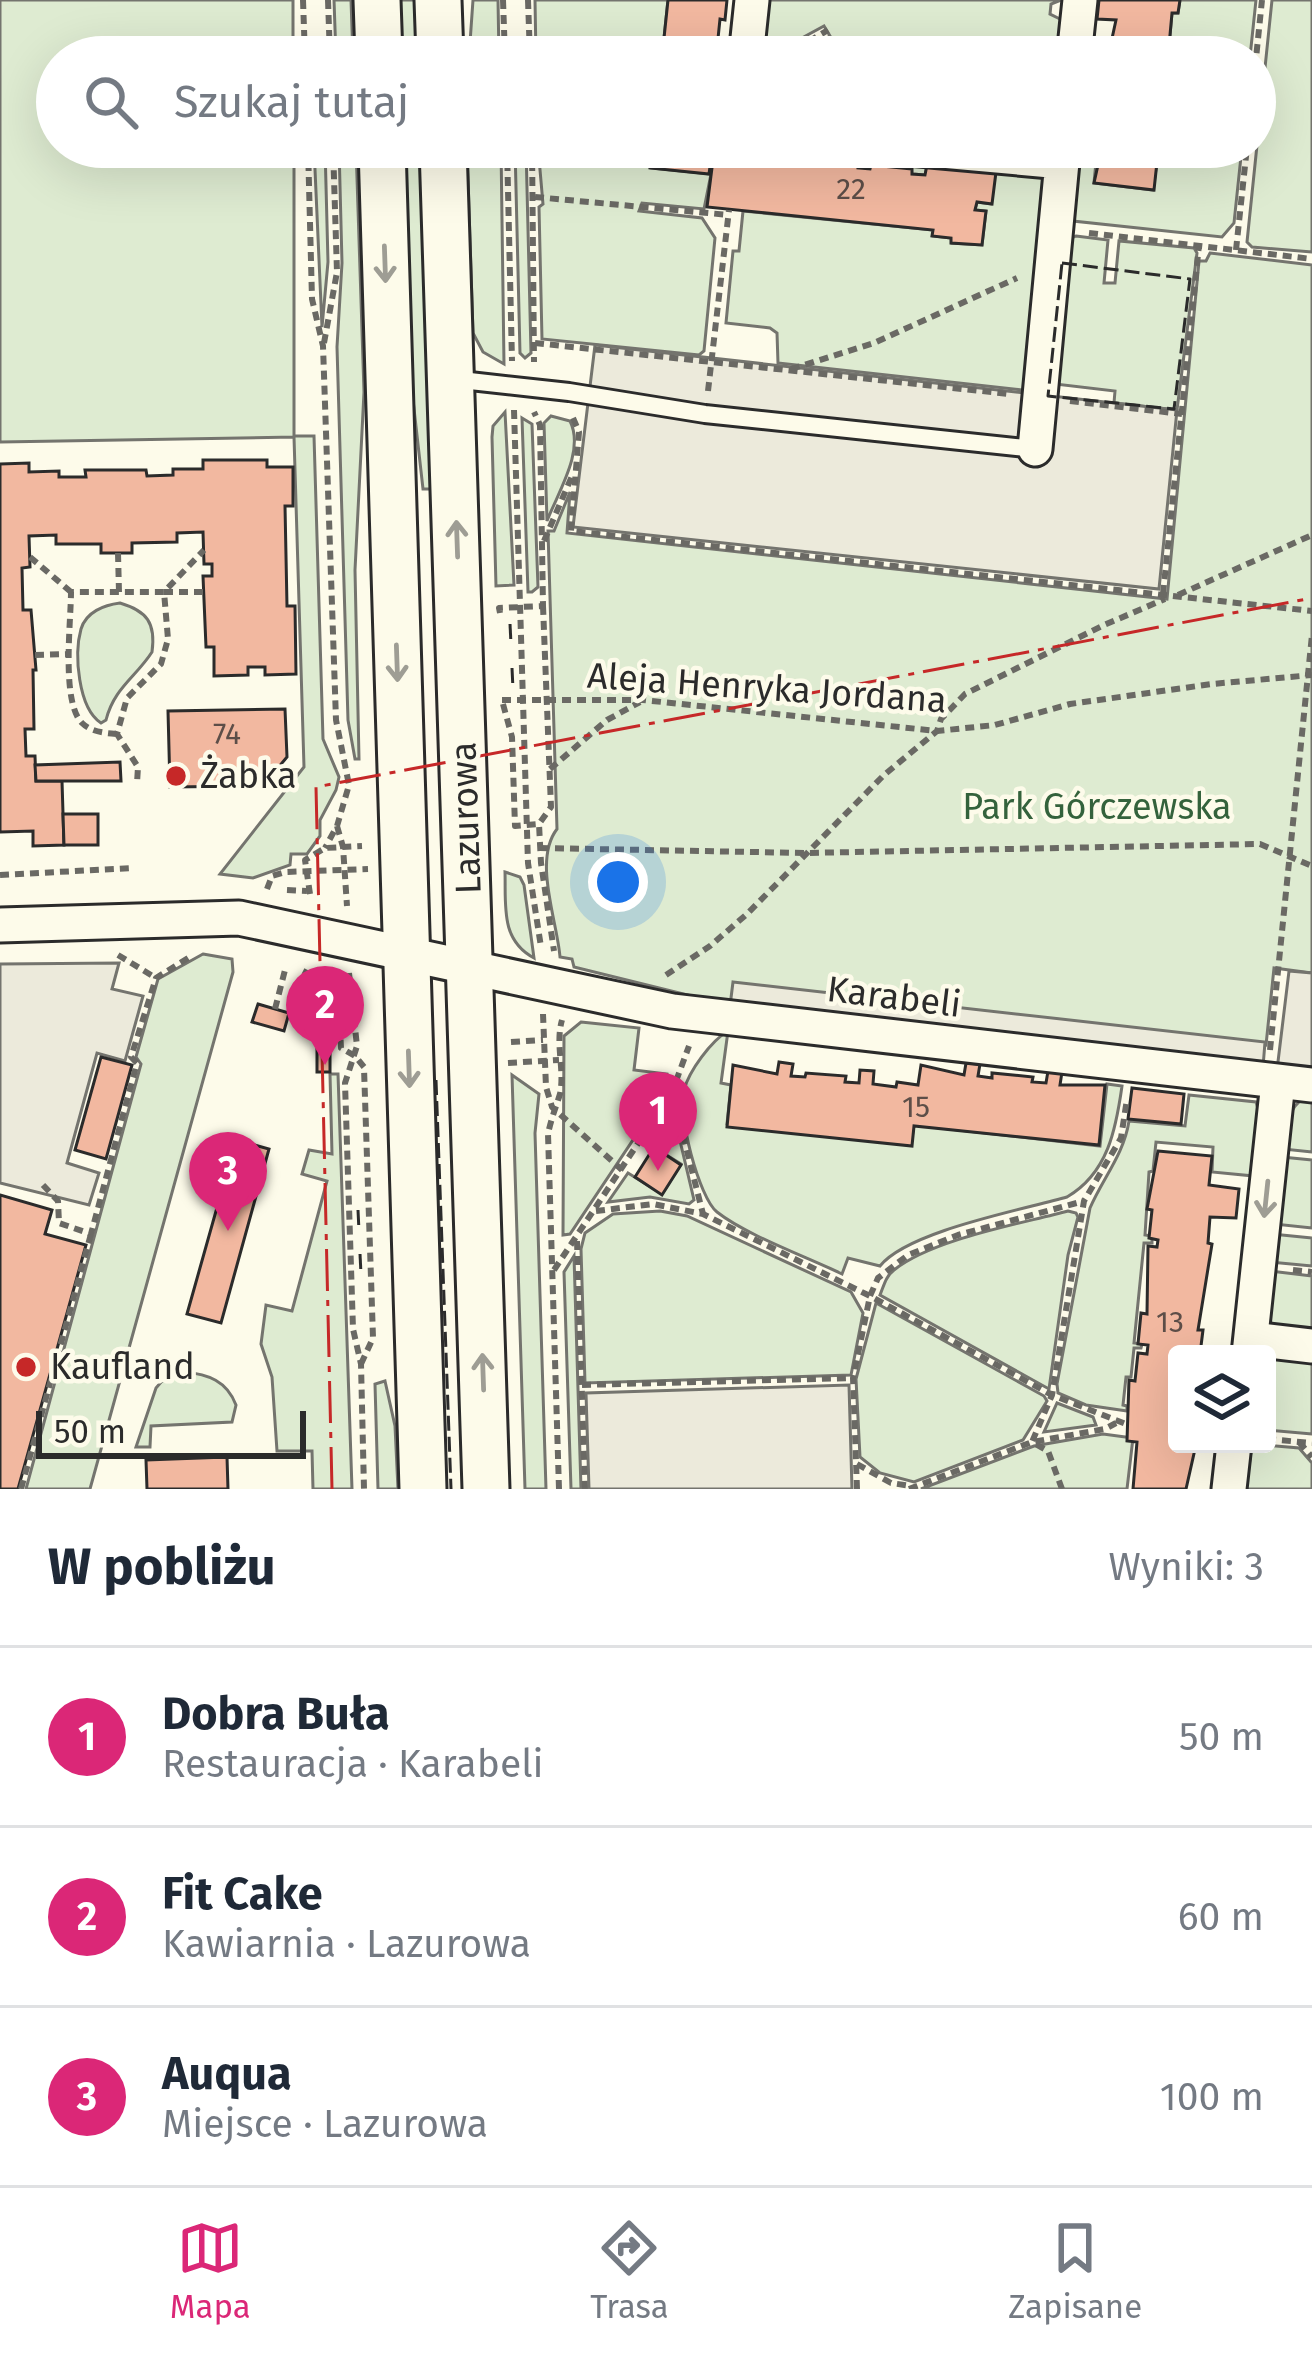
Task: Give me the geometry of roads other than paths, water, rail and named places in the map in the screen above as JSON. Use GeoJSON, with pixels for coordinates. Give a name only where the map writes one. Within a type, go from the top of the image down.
{"type":"FeatureCollection","features":[{"type":"Feature","properties":{"kind":"main road"},"geometry":{"type":"LineString","coordinates":[[377,0],[378,36]]}},
{"type":"Feature","properties":{"kind":"main road"},"geometry":{"type":"LineString","coordinates":[[438,0],[439,36]]}},
{"type":"Feature","properties":{"kind":"main road","name":"Lazurowa"},"geometry":{"type":"LineString","coordinates":[[383,168],[423,1489]]}},
{"type":"Feature","properties":{"kind":"main road","name":"Lazurowa"},"geometry":{"type":"LineString","coordinates":[[444,168],[486,1489]]}},
{"type":"Feature","properties":{"kind":"street"},"geometry":{"type":"LineString","coordinates":[[748,36],[752,0]]}},
{"type":"Feature","properties":{"kind":"street"},"geometry":{"type":"LineString","coordinates":[[1076,36],[1080,0]]}},
{"type":"Feature","properties":{"kind":"street"},"geometry":{"type":"LineString","coordinates":[[1035,449],[1062,168]]}},
{"type":"Feature","properties":{"kind":"street","name":"Karabeli"},"geometry":{"type":"LineString","coordinates":[[0,925],[239,918],[693,1013],[1312,1085]]}},
{"type":"Feature","properties":{"kind":"street"},"geometry":{"type":"LineString","coordinates":[[1251,1345],[1272,1082]]}},
{"type":"Feature","properties":{"kind":"street"},"geometry":{"type":"LineString","coordinates":[[1276,1346],[1312,1346]]}},
{"type":"Feature","properties":{"kind":"street"},"geometry":{"type":"LineString","coordinates":[[1229,1489],[1233,1453]]}},
{"type":"Feature","properties":{"kind":"lane"},"geometry":{"type":"LineString","coordinates":[[451,379],[705,414],[1035,449]]}},
{"type":"Feature","properties":{"kind":"place","name":"Żabka"},"geometry":{"type":"Point","coordinates":[176,776]}},
{"type":"Feature","properties":{"kind":"place","name":"Fit Cake"},"geometry":{"type":"Point","coordinates":[325,1065]}},
{"type":"Feature","properties":{"kind":"place","name":"Dobra Buła"},"geometry":{"type":"Point","coordinates":[658,1171]}},
{"type":"Feature","properties":{"kind":"place","name":"Auqua"},"geometry":{"type":"Point","coordinates":[228,1231]}},
{"type":"Feature","properties":{"kind":"place","name":"Kaufland"},"geometry":{"type":"Point","coordinates":[26,1367]}},
{"type":"Feature","properties":{"kind":"park label","name":"Park Górczewska"},"geometry":{"type":"Point","coordinates":[1097,807]}}]}
